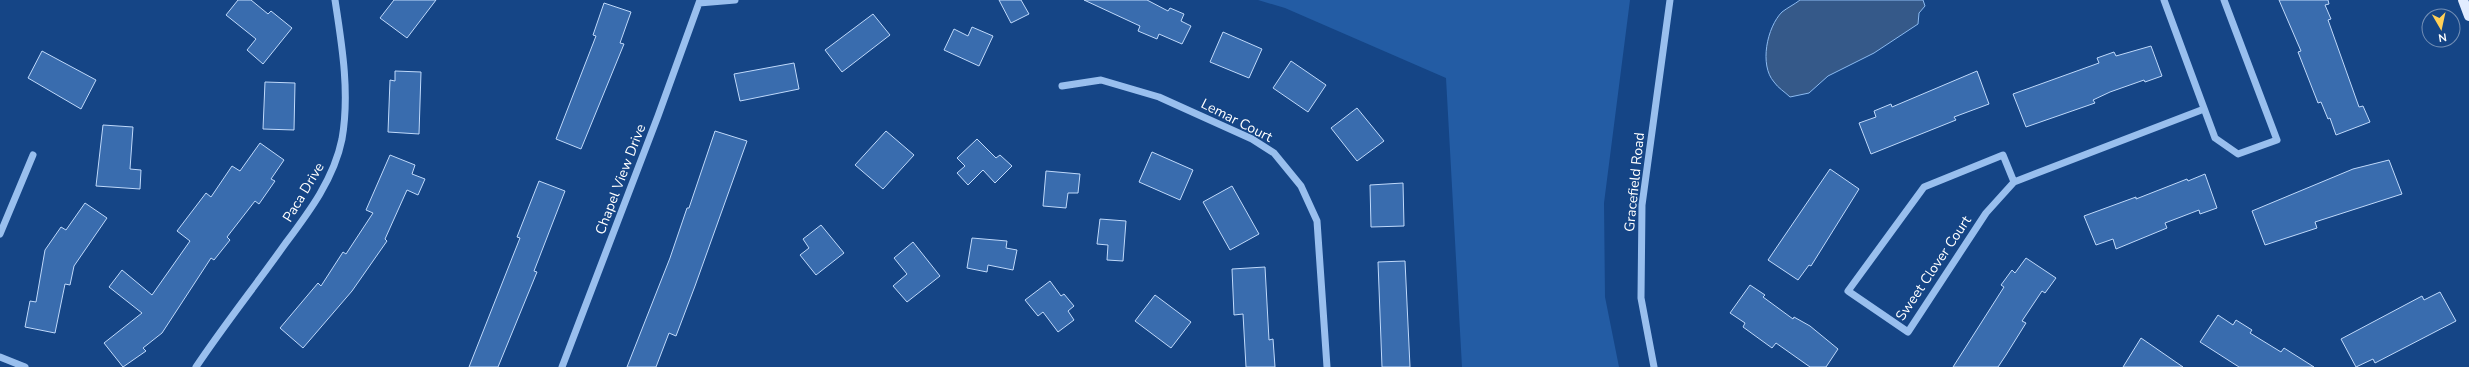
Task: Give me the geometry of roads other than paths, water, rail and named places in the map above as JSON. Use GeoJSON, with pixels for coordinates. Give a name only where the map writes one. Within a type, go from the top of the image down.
{"type":"FeatureCollection","features":[{"type":"Feature","properties":{"kind":"main road"},"geometry":{"type":"LineString","coordinates":[[2463,0],[2469,16]]}},
{"type":"Feature","properties":{"kind":"street","name":"Paca Drive"},"geometry":{"type":"LineString","coordinates":[[196,367],[310,210],[331,174],[342,138],[344,106],[343,60],[335,0]]}},
{"type":"Feature","properties":{"kind":"street"},"geometry":{"type":"LineString","coordinates":[[699,2],[735,0]]}},
{"type":"Feature","properties":{"kind":"street","name":"Gracefield Road"},"geometry":{"type":"LineString","coordinates":[[1654,367],[1641,298],[1642,205],[1670,0]]}},
{"type":"Feature","properties":{"kind":"street"},"geometry":{"type":"LineString","coordinates":[[2164,0],[2215,138],[2238,154],[2277,140],[2224,0]]}},
{"type":"Feature","properties":{"kind":"street","name":"Chapel View Drive"},"geometry":{"type":"LineString","coordinates":[[562,367],[658,116],[699,2]]}},
{"type":"Feature","properties":{"kind":"street","name":"Lemar Court"},"geometry":{"type":"LineString","coordinates":[[1062,86],[1101,80],[1159,97],[1252,139],[1274,153],[1301,186],[1317,221],[1327,367]]}},
{"type":"Feature","properties":{"kind":"street","name":"Sweet Clover Court"},"geometry":{"type":"LineString","coordinates":[[2014,182],[2003,155],[1924,187],[1848,291],[1908,332],[1986,213],[2014,182],[2204,109]]}},
{"type":"Feature","properties":{"kind":"street"},"geometry":{"type":"LineString","coordinates":[[0,234],[33,155]]}},
{"type":"Feature","properties":{"kind":"street"},"geometry":{"type":"LineString","coordinates":[[0,357],[25,367]]}}]}
